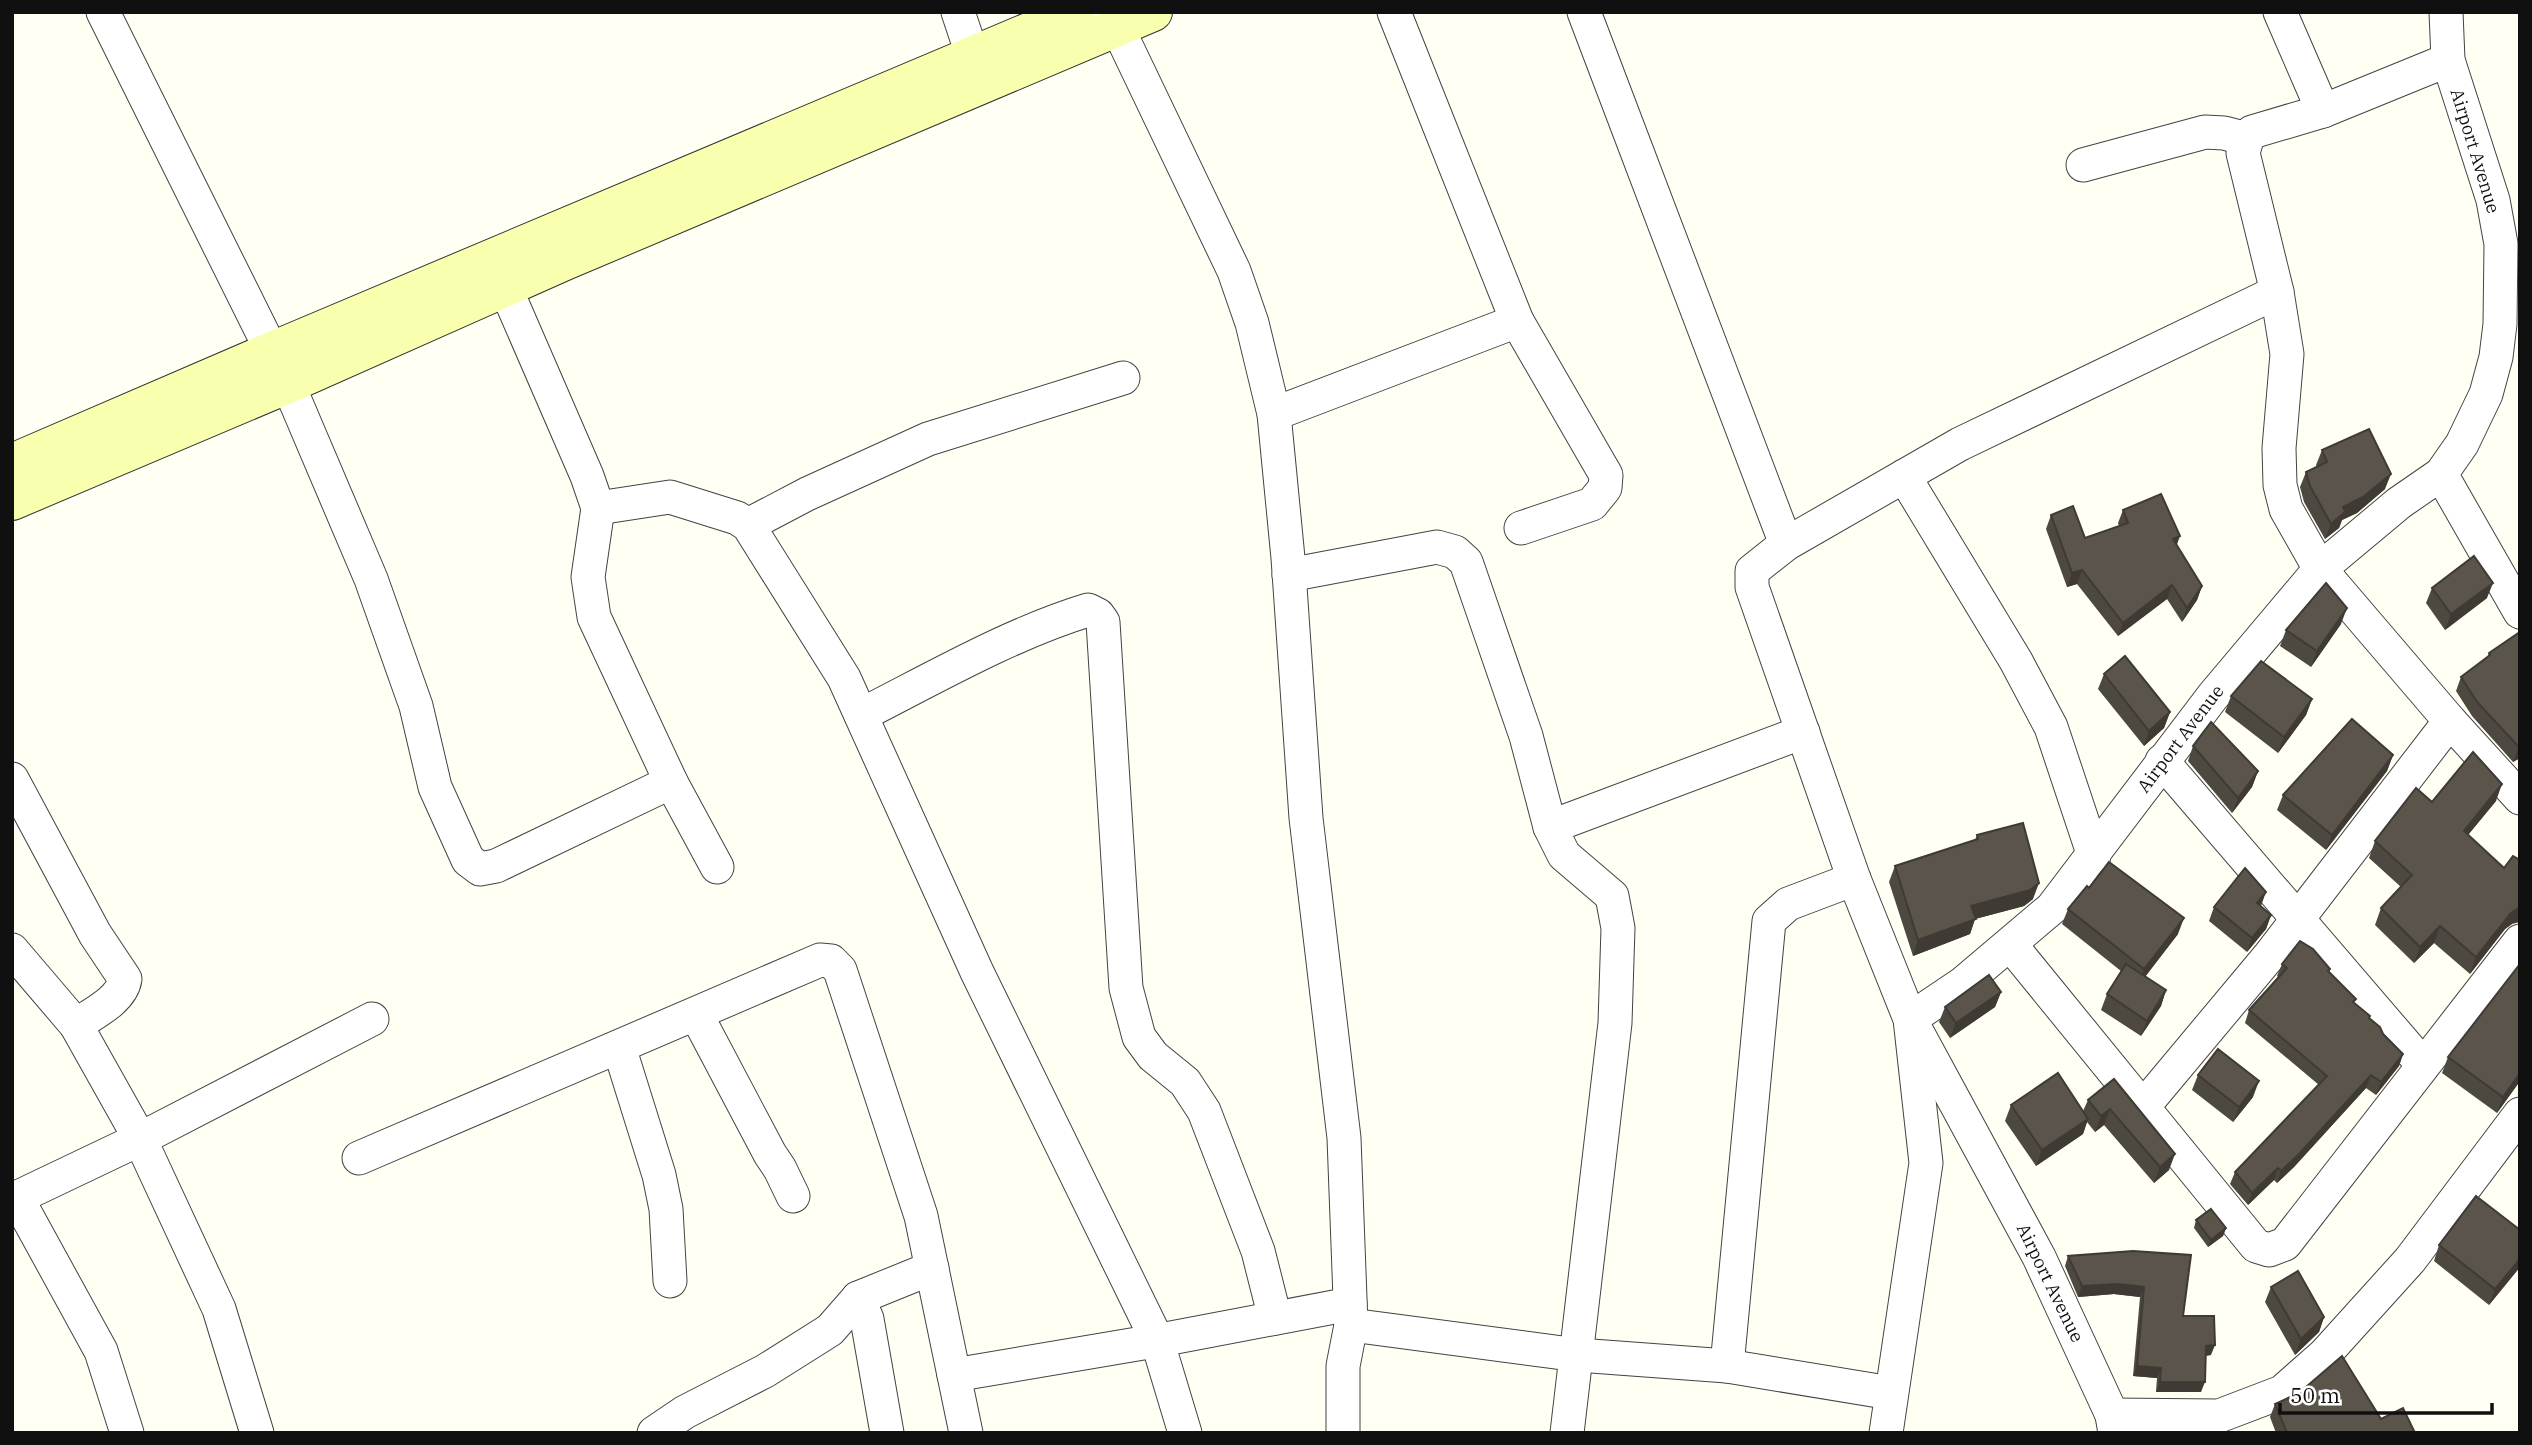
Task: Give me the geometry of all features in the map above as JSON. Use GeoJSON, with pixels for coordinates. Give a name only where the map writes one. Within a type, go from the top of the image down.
{"type":"FeatureCollection","features":[{"type":"Feature","properties":{"kind":"main road"},"geometry":{"type":"LineString","coordinates":[[15,457],[280,368],[505,288],[978,70],[1076,12]]}},
{"type":"Feature","properties":{"kind":"main road"},"geometry":{"type":"LineString","coordinates":[[12,501],[280,368],[978,70],[1113,20],[1153,12]]}},
{"type":"Feature","properties":{"kind":"street"},"geometry":{"type":"LineString","coordinates":[[103,12],[280,368],[371,579],[416,706],[435,786],[468,860],[480,869],[496,866],[671,782]]}},
{"type":"Feature","properties":{"kind":"street"},"geometry":{"type":"LineString","coordinates":[[958,12],[978,70]]}},
{"type":"Feature","properties":{"kind":"street"},"geometry":{"type":"LineString","coordinates":[[1394,12],[1517,321],[1606,475],[1605,488],[1592,504],[1521,528]]}},
{"type":"Feature","properties":{"kind":"street"},"geometry":{"type":"LineString","coordinates":[[1584,12],[1786,544]]}},
{"type":"Feature","properties":{"kind":"street"},"geometry":{"type":"LineString","coordinates":[[2280,12],[2323,111]]}},
{"type":"Feature","properties":{"kind":"street","name":"Airport Avenue"},"geometry":{"type":"LineString","coordinates":[[2114,1424],[2039,1257],[1910,1019],[1962,984],[2052,908],[2213,696],[2320,569],[2399,503],[2441,474],[2462,444],[2486,394],[2496,357],[2500,324],[2501,244],[2493,200],[2448,60],[2446,12]]}},
{"type":"Feature","properties":{"kind":"street"},"geometry":{"type":"LineString","coordinates":[[1113,20],[1234,271],[1252,323],[1273,414],[1289,575],[1306,818],[1343,1138],[1351,1314],[1343,1366],[1343,1433]]}},
{"type":"Feature","properties":{"kind":"street"},"geometry":{"type":"LineString","coordinates":[[2448,60],[2323,111],[2252,132],[2247,139],[2244,153],[2277,292],[2287,354],[2279,448],[2280,485],[2287,509],[2320,569],[2520,798]]}},
{"type":"Feature","properties":{"kind":"street"},"geometry":{"type":"LineString","coordinates":[[2083,165],[2205,132],[2224,133],[2247,139]]}},
{"type":"Feature","properties":{"kind":"street"},"geometry":{"type":"LineString","coordinates":[[505,288],[587,476],[598,508],[588,577],[594,617],[671,782],[717,867]]}},
{"type":"Feature","properties":{"kind":"street"},"geometry":{"type":"LineString","coordinates":[[1886,1433],[1926,1163],[1910,1019],[1854,879],[1752,587],[1752,571],[1786,544],[1960,444],[2277,292]]}},
{"type":"Feature","properties":{"kind":"street"},"geometry":{"type":"LineString","coordinates":[[1273,414],[1517,321]]}},
{"type":"Feature","properties":{"kind":"street"},"geometry":{"type":"LineString","coordinates":[[748,525],[807,494],[928,439],[1124,378]]}},
{"type":"Feature","properties":{"kind":"street"},"geometry":{"type":"LineString","coordinates":[[2441,474],[2520,612]]}},
{"type":"Feature","properties":{"kind":"street"},"geometry":{"type":"LineString","coordinates":[[1905,476],[2016,661],[2051,727],[2094,856]]}},
{"type":"Feature","properties":{"kind":"street"},"geometry":{"type":"LineString","coordinates":[[598,508],[670,498],[737,518],[748,525],[844,678],[977,972],[1157,1340],[1185,1433]]}},
{"type":"Feature","properties":{"kind":"street"},"geometry":{"type":"LineString","coordinates":[[1289,575],[1437,547],[1455,552],[1466,562],[1526,736],[1550,827],[1564,855],[1612,895],[1618,928],[1615,1023],[1567,1433]]}},
{"type":"Feature","properties":{"kind":"street"},"geometry":{"type":"LineString","coordinates":[[861,715],[981,654],[1072,614],[1088,610],[1098,615],[1103,622],[1126,988],[1139,1037],[1153,1056],[1185,1082],[1204,1111],[1258,1251],[1275,1318]]}},
{"type":"Feature","properties":{"kind":"street"},"geometry":{"type":"LineString","coordinates":[[2143,1107],[2298,919],[2450,721]]}},
{"type":"Feature","properties":{"kind":"street"},"geometry":{"type":"LineString","coordinates":[[1550,827],[1803,732]]}},
{"type":"Feature","properties":{"kind":"street"},"geometry":{"type":"LineString","coordinates":[[2162,761],[2423,1065]]}},
{"type":"Feature","properties":{"kind":"street"},"geometry":{"type":"LineString","coordinates":[[12,779],[96,934],[125,979],[124,986],[111,1001],[76,1025]]}},
{"type":"Feature","properties":{"kind":"street"},"geometry":{"type":"LineString","coordinates":[[1727,1366],[1769,921],[1788,904],[1854,879]]}},
{"type":"Feature","properties":{"kind":"street"},"geometry":{"type":"LineString","coordinates":[[2010,944],[2256,1246],[2269,1250],[2285,1244],[2520,941]]}},
{"type":"Feature","properties":{"kind":"street"},"geometry":{"type":"LineString","coordinates":[[12,950],[76,1025],[140,1139],[219,1308],[257,1433]]}},
{"type":"Feature","properties":{"kind":"street"},"geometry":{"type":"LineString","coordinates":[[359,1158],[820,960],[831,961],[839,970],[916,1203],[967,1433]]}},
{"type":"Feature","properties":{"kind":"street"},"geometry":{"type":"LineString","coordinates":[[696,1014],[793,1196]]}},
{"type":"Feature","properties":{"kind":"street"},"geometry":{"type":"LineString","coordinates":[[127,1433],[101,1351],[14,1199],[140,1139],[372,1019]]}},
{"type":"Feature","properties":{"kind":"street"},"geometry":{"type":"LineString","coordinates":[[619,1046],[659,1175],[666,1209],[670,1281]]}},
{"type":"Feature","properties":{"kind":"street"},"geometry":{"type":"LineString","coordinates":[[2114,1424],[2219,1416],[2282,1392],[2325,1354],[2410,1260],[2520,1114]]}},
{"type":"Feature","properties":{"kind":"street"},"geometry":{"type":"LineString","coordinates":[[654,1433],[685,1412],[765,1371],[830,1330],[858,1298],[932,1268]]}},
{"type":"Feature","properties":{"kind":"street"},"geometry":{"type":"LineString","coordinates":[[858,1298],[867,1319],[887,1433]]}},
{"type":"Feature","properties":{"kind":"street"},"geometry":{"type":"LineString","coordinates":[[954,1375],[1275,1318],[1351,1314],[1578,1354],[1727,1366],[1891,1393]]}},
{"type":"Feature","properties":{"kind":"building"},"geometry":{"type":"Polygon","coordinates":[[[2369,429],[2391,474],[2363,497],[2343,507],[2345,512],[2331,524],[2310,486],[2306,472],[2327,462],[2322,450],[2369,429]]]}},
{"type":"Feature","properties":{"kind":"building"},"geometry":{"type":"Polygon","coordinates":[[[2161,494],[2180,536],[2173,539],[2202,586],[2187,608],[2172,585],[2123,623],[2082,570],[2072,573],[2051,515],[2073,506],[2085,538],[2128,523],[2123,510],[2161,494]]]}},
{"type":"Feature","properties":{"kind":"building"},"geometry":{"type":"Polygon","coordinates":[[[2474,556],[2493,583],[2451,614],[2432,588],[2474,556]]]}},
{"type":"Feature","properties":{"kind":"building"},"geometry":{"type":"Polygon","coordinates":[[[2326,583],[2347,608],[2317,651],[2286,630],[2326,583]]]}},
{"type":"Feature","properties":{"kind":"building"},"geometry":{"type":"Polygon","coordinates":[[[2520,632],[2519,747],[2477,702],[2461,677],[2490,655],[2489,653],[2520,632]]]}},
{"type":"Feature","properties":{"kind":"building"},"geometry":{"type":"Polygon","coordinates":[[[2125,656],[2170,712],[2149,731],[2104,674],[2125,656]]]}},
{"type":"Feature","properties":{"kind":"building"},"geometry":{"type":"Polygon","coordinates":[[[2261,661],[2312,699],[2284,737],[2231,696],[2261,661]]]}},
{"type":"Feature","properties":{"kind":"building"},"geometry":{"type":"Polygon","coordinates":[[[2352,719],[2393,755],[2332,835],[2283,795],[2352,719]]]}},
{"type":"Feature","properties":{"kind":"building"},"geometry":{"type":"Polygon","coordinates":[[[2211,722],[2258,771],[2238,798],[2193,746],[2211,722]]]}},
{"type":"Feature","properties":{"kind":"building"},"geometry":{"type":"Polygon","coordinates":[[[2473,752],[2502,784],[2464,831],[2504,868],[2513,856],[2520,860],[2520,907],[2511,913],[2476,957],[2440,926],[2420,947],[2381,908],[2412,875],[2375,841],[2416,788],[2432,802],[2473,752]]]}},
{"type":"Feature","properties":{"kind":"building"},"geometry":{"type":"Polygon","coordinates":[[[2023,823],[2039,883],[2030,890],[1971,906],[1976,919],[1918,940],[1895,866],[1978,839],[1977,835],[2023,823]]]}},
{"type":"Feature","properties":{"kind":"building"},"geometry":{"type":"Polygon","coordinates":[[[2109,862],[2184,918],[2144,969],[2068,909],[2109,862]]]}},
{"type":"Feature","properties":{"kind":"building"},"geometry":{"type":"Polygon","coordinates":[[[2245,868],[2266,892],[2257,903],[2271,915],[2252,938],[2214,907],[2245,868]]]}},
{"type":"Feature","properties":{"kind":"building"},"geometry":{"type":"Polygon","coordinates":[[[2300,941],[2313,949],[2330,969],[2328,971],[2356,999],[2353,1002],[2370,1016],[2403,1054],[2381,1082],[2371,1075],[2298,1155],[2281,1171],[2278,1168],[2252,1193],[2235,1172],[2327,1076],[2249,1010],[2287,968],[2282,964],[2300,941]]]}},
{"type":"Feature","properties":{"kind":"building"},"geometry":{"type":"Polygon","coordinates":[[[2126,964],[2166,990],[2147,1021],[2107,994],[2126,964]]]}},
{"type":"Feature","properties":{"kind":"building"},"geometry":{"type":"Polygon","coordinates":[[[2520,964],[2520,1073],[2503,1097],[2448,1057],[2520,964]]]}},
{"type":"Feature","properties":{"kind":"building"},"geometry":{"type":"Polygon","coordinates":[[[1989,975],[2001,992],[1956,1023],[1945,1007],[1989,975]]]}},
{"type":"Feature","properties":{"kind":"building"},"geometry":{"type":"Polygon","coordinates":[[[2218,1049],[2259,1081],[2239,1107],[2198,1075],[2218,1049]]]}},
{"type":"Feature","properties":{"kind":"building"},"geometry":{"type":"Polygon","coordinates":[[[2058,1073],[2088,1119],[2042,1150],[2011,1105],[2058,1073]]]}},
{"type":"Feature","properties":{"kind":"building"},"geometry":{"type":"Polygon","coordinates":[[[2114,1079],[2175,1154],[2160,1167],[2110,1109],[2101,1116],[2088,1100],[2114,1079]]]}},
{"type":"Feature","properties":{"kind":"building"},"geometry":{"type":"Polygon","coordinates":[[[2476,1196],[2520,1230],[2520,1259],[2495,1289],[2439,1245],[2476,1196]]]}},
{"type":"Feature","properties":{"kind":"building"},"geometry":{"type":"Polygon","coordinates":[[[2211,1209],[2226,1228],[2211,1240],[2196,1220],[2211,1209]]]}},
{"type":"Feature","properties":{"kind":"building"},"geometry":{"type":"Polygon","coordinates":[[[2133,1251],[2191,1255],[2183,1316],[2214,1316],[2215,1345],[2206,1346],[2205,1382],[2160,1382],[2161,1368],[2137,1366],[2144,1287],[2118,1284],[2082,1286],[2068,1256],[2133,1251]]]}},
{"type":"Feature","properties":{"kind":"building"},"geometry":{"type":"Polygon","coordinates":[[[2298,1271],[2324,1317],[2301,1339],[2271,1287],[2298,1271]]]}},
{"type":"Feature","properties":{"kind":"building"},"geometry":{"type":"Polygon","coordinates":[[[2342,1356],[2381,1419],[2403,1408],[2415,1433],[2287,1433],[2275,1404],[2299,1393],[2342,1356]]]}}]}
